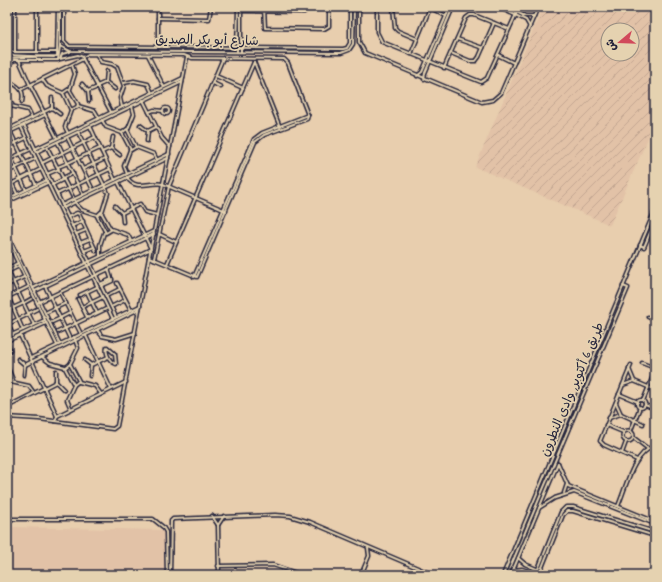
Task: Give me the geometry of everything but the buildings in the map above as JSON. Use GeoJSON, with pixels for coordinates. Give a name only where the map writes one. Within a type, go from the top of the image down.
{"type":"FeatureCollection","features":[{"type":"Feature","properties":{"kind":"street"},"geometry":{"type":"LineString","coordinates":[[15,7],[15,52]]}},
{"type":"Feature","properties":{"kind":"street"},"geometry":{"type":"LineString","coordinates":[[37,7],[37,52]]}},
{"type":"Feature","properties":{"kind":"street"},"geometry":{"type":"LineString","coordinates":[[7,58],[14,60],[58,60],[60,46],[59,7]]}},
{"type":"Feature","properties":{"kind":"street"},"geometry":{"type":"LineString","coordinates":[[7,58],[57,56],[59,7]]}},
{"type":"Feature","properties":{"kind":"street"},"geometry":{"type":"LineString","coordinates":[[60,23],[64,23],[64,7]]}},
{"type":"Feature","properties":{"kind":"street"},"geometry":{"type":"LineString","coordinates":[[158,7],[158,47]]}},
{"type":"Feature","properties":{"kind":"street"},"geometry":{"type":"LineString","coordinates":[[158,18],[209,19],[211,7]]}},
{"type":"Feature","properties":{"kind":"street"},"geometry":{"type":"LineString","coordinates":[[237,51],[238,7]]}},
{"type":"Feature","properties":{"kind":"street"},"geometry":{"type":"LineString","coordinates":[[241,7],[242,52]]}},
{"type":"Feature","properties":{"kind":"street"},"geometry":{"type":"LineString","coordinates":[[264,7],[265,28],[326,29],[329,26],[329,7]]}},
{"type":"Feature","properties":{"kind":"street"},"geometry":{"type":"LineString","coordinates":[[241,12],[304,12],[310,7]]}},
{"type":"Feature","properties":{"kind":"street"},"geometry":{"type":"LineString","coordinates":[[348,48],[350,7]]}},
{"type":"Feature","properties":{"kind":"street"},"geometry":{"type":"LineString","coordinates":[[111,112],[83,58],[78,55],[60,59],[62,54],[70,51],[237,51],[344,53],[353,44],[354,7]]}},
{"type":"Feature","properties":{"kind":"street"},"geometry":{"type":"LineString","coordinates":[[359,7],[359,42],[365,53],[476,101],[487,102],[493,100],[501,93],[538,7]]}},
{"type":"Feature","properties":{"kind":"street"},"geometry":{"type":"LineString","coordinates":[[377,7],[376,32],[379,39],[385,43],[478,82],[484,82],[498,55],[516,13],[533,7]]}},
{"type":"Feature","properties":{"kind":"street"},"geometry":{"type":"LineString","coordinates":[[393,7],[395,28],[398,31],[417,39]]}},
{"type":"Feature","properties":{"kind":"street"},"geometry":{"type":"LineString","coordinates":[[411,54],[430,7],[446,16]]}},
{"type":"Feature","properties":{"kind":"street"},"geometry":{"type":"LineString","coordinates":[[424,79],[428,61],[450,7]]}},
{"type":"Feature","properties":{"kind":"street"},"geometry":{"type":"LineString","coordinates":[[416,76],[422,72],[428,61],[453,7]]}},
{"type":"Feature","properties":{"kind":"street"},"geometry":{"type":"LineString","coordinates":[[498,7],[527,16],[534,16]]}},
{"type":"Feature","properties":{"kind":"street"},"geometry":{"type":"LineString","coordinates":[[506,7],[526,20],[530,27]]}},
{"type":"Feature","properties":{"kind":"street"},"geometry":{"type":"LineString","coordinates":[[444,68],[466,18],[470,15],[474,15],[509,29]]}},
{"type":"Feature","properties":{"kind":"street","name":"شارع أبو بكر الصديق"},"geometry":{"type":"LineString","coordinates":[[64,23],[66,44],[69,46],[280,49],[348,48]]}},
{"type":"Feature","properties":{"kind":"street"},"geometry":{"type":"LineString","coordinates":[[451,53],[473,61],[478,59],[494,23]]}},
{"type":"Feature","properties":{"kind":"street"},"geometry":{"type":"LineString","coordinates":[[457,38],[483,48]]}},
{"type":"Feature","properties":{"kind":"street"},"geometry":{"type":"LineString","coordinates":[[60,46],[70,51]]}},
{"type":"Feature","properties":{"kind":"street"},"geometry":{"type":"LineString","coordinates":[[7,52],[54,57]]}},
{"type":"Feature","properties":{"kind":"street"},"geometry":{"type":"LineString","coordinates":[[7,58],[37,52],[58,52]]}},
{"type":"Feature","properties":{"kind":"street"},"geometry":{"type":"LineString","coordinates":[[22,89],[72,65],[88,54],[286,61],[308,115],[307,119],[262,133],[254,139],[194,277]]}},
{"type":"Feature","properties":{"kind":"street"},"geometry":{"type":"LineString","coordinates":[[97,54],[101,62],[112,64],[117,67],[124,83],[124,89],[120,98],[122,107]]}},
{"type":"Feature","properties":{"kind":"street"},"geometry":{"type":"LineString","coordinates":[[148,55],[164,87]]}},
{"type":"Feature","properties":{"kind":"street"},"geometry":{"type":"LineString","coordinates":[[498,55],[514,63]]}},
{"type":"Feature","properties":{"kind":"street"},"geometry":{"type":"LineString","coordinates":[[7,417],[55,420],[116,428],[187,57]]}},
{"type":"Feature","properties":{"kind":"street"},"geometry":{"type":"LineString","coordinates":[[154,260],[169,186],[223,58]]}},
{"type":"Feature","properties":{"kind":"street"},"geometry":{"type":"LineString","coordinates":[[7,64],[14,60]]}},
{"type":"Feature","properties":{"kind":"street"},"geometry":{"type":"LineString","coordinates":[[19,60],[57,138]]}},
{"type":"Feature","properties":{"kind":"street"},"geometry":{"type":"LineString","coordinates":[[166,264],[254,60]]}},
{"type":"Feature","properties":{"kind":"street"},"geometry":{"type":"LineString","coordinates":[[254,60],[280,127]]}},
{"type":"Feature","properties":{"kind":"street"},"geometry":{"type":"LineString","coordinates":[[63,93],[70,89],[75,74],[72,65]]}},
{"type":"Feature","properties":{"kind":"street"},"geometry":{"type":"LineString","coordinates":[[7,67],[9,72],[7,77]]}},
{"type":"Feature","properties":{"kind":"street"},"geometry":{"type":"LineString","coordinates":[[106,82],[107,71]]}},
{"type":"Feature","properties":{"kind":"street"},"geometry":{"type":"LineString","coordinates":[[216,76],[243,88]]}},
{"type":"Feature","properties":{"kind":"street"},"geometry":{"type":"LineString","coordinates":[[36,150],[47,147],[99,118],[122,107],[130,106],[152,93],[183,78]]}},
{"type":"Feature","properties":{"kind":"street"},"geometry":{"type":"LineString","coordinates":[[42,79],[47,86],[63,93],[71,110]]}},
{"type":"Feature","properties":{"kind":"street"},"geometry":{"type":"LineString","coordinates":[[124,83],[134,81],[148,84],[152,93]]}},
{"type":"Feature","properties":{"kind":"street"},"geometry":{"type":"LineString","coordinates":[[88,91],[106,82]]}},
{"type":"Feature","properties":{"kind":"street"},"geometry":{"type":"LineString","coordinates":[[106,82],[115,89]]}},
{"type":"Feature","properties":{"kind":"street"},"geometry":{"type":"LineString","coordinates":[[36,150],[57,138],[68,133],[78,132],[182,82]]}},
{"type":"Feature","properties":{"kind":"street"},"geometry":{"type":"LineString","coordinates":[[213,83],[221,87]]}},
{"type":"Feature","properties":{"kind":"street"},"geometry":{"type":"LineString","coordinates":[[14,84],[22,89],[22,102]]}},
{"type":"Feature","properties":{"kind":"street"},"geometry":{"type":"LineString","coordinates":[[82,84],[88,91],[89,101]]}},
{"type":"Feature","properties":{"kind":"street"},"geometry":{"type":"LineString","coordinates":[[70,89],[78,106]]}},
{"type":"Feature","properties":{"kind":"street"},"geometry":{"type":"LineString","coordinates":[[7,94],[12,104],[11,106]]}},
{"type":"Feature","properties":{"kind":"street"},"geometry":{"type":"LineString","coordinates":[[9,130],[22,126],[45,114],[52,108],[52,98]]}},
{"type":"Feature","properties":{"kind":"street"},"geometry":{"type":"LineString","coordinates":[[143,100],[164,142],[170,147]]}},
{"type":"Feature","properties":{"kind":"street"},"geometry":{"type":"LineString","coordinates":[[7,108],[11,106],[28,110],[32,118]]}},
{"type":"Feature","properties":{"kind":"street"},"geometry":{"type":"LineString","coordinates":[[68,133],[65,127],[71,110],[78,106],[95,111],[99,118]]}},
{"type":"Feature","properties":{"kind":"street"},"geometry":{"type":"LineString","coordinates":[[122,133],[128,129],[134,114],[130,106]]}},
{"type":"Feature","properties":{"kind":"street"},"geometry":{"type":"LineString","coordinates":[[52,108],[60,114]]}},
{"type":"Feature","properties":{"kind":"street"},"geometry":{"type":"LineString","coordinates":[[149,112],[154,110],[164,111]]}},
{"type":"Feature","properties":{"kind":"street"},"geometry":{"type":"LineString","coordinates":[[7,133],[9,130],[32,118],[45,114]]}},
{"type":"Feature","properties":{"kind":"street"},"geometry":{"type":"LineString","coordinates":[[102,120],[106,128],[122,133],[130,150]]}},
{"type":"Feature","properties":{"kind":"street"},"geometry":{"type":"LineString","coordinates":[[140,125],[148,131]]}},
{"type":"Feature","properties":{"kind":"street"},"geometry":{"type":"LineString","coordinates":[[22,126],[26,138],[47,182],[62,205],[116,317]]}},
{"type":"Feature","properties":{"kind":"street"},"geometry":{"type":"LineString","coordinates":[[22,126],[36,150],[57,194],[57,198],[71,232],[113,319]]}},
{"type":"Feature","properties":{"kind":"street"},"geometry":{"type":"LineString","coordinates":[[90,126],[115,180]]}},
{"type":"Feature","properties":{"kind":"street"},"geometry":{"type":"LineString","coordinates":[[148,131],[156,127]]}},
{"type":"Feature","properties":{"kind":"street"},"geometry":{"type":"LineString","coordinates":[[194,277],[198,276],[255,142],[264,135],[280,127]]}},
{"type":"Feature","properties":{"kind":"street"},"geometry":{"type":"LineString","coordinates":[[128,129],[136,147],[154,154],[157,160]]}},
{"type":"Feature","properties":{"kind":"street"},"geometry":{"type":"LineString","coordinates":[[9,130],[36,185]]}},
{"type":"Feature","properties":{"kind":"street"},"geometry":{"type":"LineString","coordinates":[[147,141],[148,131]]}},
{"type":"Feature","properties":{"kind":"street"},"geometry":{"type":"LineString","coordinates":[[47,147],[76,202],[82,210],[97,215],[102,212],[108,196],[105,186],[78,132]]}},
{"type":"Feature","properties":{"kind":"street"},"geometry":{"type":"LineString","coordinates":[[42,164],[95,137]]}},
{"type":"Feature","properties":{"kind":"street"},"geometry":{"type":"LineString","coordinates":[[111,148],[113,137]]}},
{"type":"Feature","properties":{"kind":"street"},"geometry":{"type":"LineString","coordinates":[[26,138],[7,148],[26,190]]}},
{"type":"Feature","properties":{"kind":"street"},"geometry":{"type":"LineString","coordinates":[[68,139],[93,190]]}},
{"type":"Feature","properties":{"kind":"street"},"geometry":{"type":"LineString","coordinates":[[58,143],[83,195]]}},
{"type":"Feature","properties":{"kind":"street"},"geometry":{"type":"LineString","coordinates":[[136,147],[130,150],[124,166],[130,182],[145,186],[156,182],[163,184],[226,211]]}},
{"type":"Feature","properties":{"kind":"street"},"geometry":{"type":"LineString","coordinates":[[7,160],[31,148]]}},
{"type":"Feature","properties":{"kind":"street"},"geometry":{"type":"LineString","coordinates":[[47,174],[100,148]]}},
{"type":"Feature","properties":{"kind":"street"},"geometry":{"type":"LineString","coordinates":[[102,152],[111,148]]}},
{"type":"Feature","properties":{"kind":"street"},"geometry":{"type":"LineString","coordinates":[[111,148],[120,155]]}},
{"type":"Feature","properties":{"kind":"street"},"geometry":{"type":"LineString","coordinates":[[153,163],[168,156]]}},
{"type":"Feature","properties":{"kind":"street"},"geometry":{"type":"LineString","coordinates":[[105,186],[118,182],[168,156]]}},
{"type":"Feature","properties":{"kind":"street"},"geometry":{"type":"LineString","coordinates":[[19,195],[7,173],[36,158]]}},
{"type":"Feature","properties":{"kind":"street"},"geometry":{"type":"LineString","coordinates":[[83,169],[105,158]]}},
{"type":"Feature","properties":{"kind":"street"},"geometry":{"type":"LineString","coordinates":[[7,186],[41,169]]}},
{"type":"Feature","properties":{"kind":"street"},"geometry":{"type":"LineString","coordinates":[[57,194],[110,169]]}},
{"type":"Feature","properties":{"kind":"street"},"geometry":{"type":"LineString","coordinates":[[52,185],[73,173]]}},
{"type":"Feature","properties":{"kind":"street"},"geometry":{"type":"LineString","coordinates":[[63,208],[115,180],[127,176]]}},
{"type":"Feature","properties":{"kind":"street"},"geometry":{"type":"LineString","coordinates":[[7,202],[36,185],[47,182]]}},
{"type":"Feature","properties":{"kind":"street"},"geometry":{"type":"LineString","coordinates":[[7,199],[47,182]]}},
{"type":"Feature","properties":{"kind":"street"},"geometry":{"type":"LineString","coordinates":[[118,182],[151,249]]}},
{"type":"Feature","properties":{"kind":"street"},"geometry":{"type":"LineString","coordinates":[[62,205],[93,190],[98,190]]}},
{"type":"Feature","properties":{"kind":"street"},"geometry":{"type":"LineString","coordinates":[[122,213],[140,204],[145,212],[157,215]]}},
{"type":"Feature","properties":{"kind":"street"},"geometry":{"type":"LineString","coordinates":[[116,206],[122,213],[123,222]]}},
{"type":"Feature","properties":{"kind":"street","name":"طريق 6 أكتوبر, وادى النطرون"},"geometry":{"type":"LineString","coordinates":[[503,575],[655,210]]}},
{"type":"Feature","properties":{"kind":"street"},"geometry":{"type":"LineString","coordinates":[[102,212],[111,229],[128,235],[131,241]]}},
{"type":"Feature","properties":{"kind":"street"},"geometry":{"type":"LineString","coordinates":[[68,217],[78,214],[96,251]]}},
{"type":"Feature","properties":{"kind":"street"},"geometry":{"type":"LineString","coordinates":[[97,215],[104,233],[100,245],[100,256]]}},
{"type":"Feature","properties":{"kind":"street"},"geometry":{"type":"LineString","coordinates":[[72,226],[82,221]]}},
{"type":"Feature","properties":{"kind":"street"},"geometry":{"type":"LineString","coordinates":[[640,245],[644,247],[655,221]]}},
{"type":"Feature","properties":{"kind":"street"},"geometry":{"type":"LineString","coordinates":[[104,233],[111,229]]}},
{"type":"Feature","properties":{"kind":"street"},"geometry":{"type":"LineString","coordinates":[[76,234],[87,230]]}},
{"type":"Feature","properties":{"kind":"street"},"geometry":{"type":"LineString","coordinates":[[34,289],[144,237],[154,230]]}},
{"type":"Feature","properties":{"kind":"street"},"geometry":{"type":"LineString","coordinates":[[7,234],[19,264],[34,289],[38,303],[57,333],[60,344]]}},
{"type":"Feature","properties":{"kind":"street"},"geometry":{"type":"LineString","coordinates":[[90,263],[100,256],[120,248],[131,241],[154,234]]}},
{"type":"Feature","properties":{"kind":"street"},"geometry":{"type":"LineString","coordinates":[[159,234],[176,242]]}},
{"type":"Feature","properties":{"kind":"street"},"geometry":{"type":"LineString","coordinates":[[80,243],[90,238]]}},
{"type":"Feature","properties":{"kind":"street"},"geometry":{"type":"LineString","coordinates":[[8,239],[57,345]]}},
{"type":"Feature","properties":{"kind":"street"},"geometry":{"type":"LineString","coordinates":[[84,251],[94,247]]}},
{"type":"Feature","properties":{"kind":"street"},"geometry":{"type":"LineString","coordinates":[[38,303],[151,249]]}},
{"type":"Feature","properties":{"kind":"street"},"geometry":{"type":"LineString","coordinates":[[149,257],[194,277]]}},
{"type":"Feature","properties":{"kind":"street"},"geometry":{"type":"LineString","coordinates":[[19,264],[8,270],[34,325]]}},
{"type":"Feature","properties":{"kind":"street"},"geometry":{"type":"LineString","coordinates":[[34,289],[45,286],[87,264]]}},
{"type":"Feature","properties":{"kind":"street"},"geometry":{"type":"LineString","coordinates":[[101,285],[110,282],[112,279],[108,269]]}},
{"type":"Feature","properties":{"kind":"street"},"geometry":{"type":"LineString","coordinates":[[7,285],[26,276]]}},
{"type":"Feature","properties":{"kind":"street"},"geometry":{"type":"LineString","coordinates":[[117,283],[131,310]]}},
{"type":"Feature","properties":{"kind":"street"},"geometry":{"type":"LineString","coordinates":[[45,286],[70,339]]}},
{"type":"Feature","properties":{"kind":"street","name":"طريق 6 أكتوبر, وادى النطرون"},"geometry":{"type":"LineString","coordinates":[[507,575],[628,288],[623,286]]}},
{"type":"Feature","properties":{"kind":"street"},"geometry":{"type":"LineString","coordinates":[[23,330],[13,308],[8,301],[8,295],[28,287]]}},
{"type":"Feature","properties":{"kind":"street"},"geometry":{"type":"LineString","coordinates":[[80,295],[97,287]]}},
{"type":"Feature","properties":{"kind":"street"},"geometry":{"type":"LineString","coordinates":[[106,296],[120,289]]}},
{"type":"Feature","properties":{"kind":"street"},"geometry":{"type":"LineString","coordinates":[[60,292],[81,334]]}},
{"type":"Feature","properties":{"kind":"street"},"geometry":{"type":"LineString","coordinates":[[87,292],[97,313]]}},
{"type":"Feature","properties":{"kind":"street"},"geometry":{"type":"LineString","coordinates":[[82,307],[101,298]]}},
{"type":"Feature","properties":{"kind":"street"},"geometry":{"type":"LineString","coordinates":[[13,308],[32,299]]}},
{"type":"Feature","properties":{"kind":"street"},"geometry":{"type":"LineString","coordinates":[[78,299],[87,318]]}},
{"type":"Feature","properties":{"kind":"street"},"geometry":{"type":"LineString","coordinates":[[113,306],[126,300]]}},
{"type":"Feature","properties":{"kind":"street"},"geometry":{"type":"LineString","coordinates":[[47,312],[66,303]]}},
{"type":"Feature","properties":{"kind":"street"},"geometry":{"type":"LineString","coordinates":[[25,365],[97,330],[116,317],[140,306]]}},
{"type":"Feature","properties":{"kind":"street"},"geometry":{"type":"LineString","coordinates":[[13,335],[7,324],[37,309]]}},
{"type":"Feature","properties":{"kind":"street"},"geometry":{"type":"LineString","coordinates":[[53,336],[65,328],[106,309]]}},
{"type":"Feature","properties":{"kind":"street"},"geometry":{"type":"LineString","coordinates":[[31,358],[139,309]]}},
{"type":"Feature","properties":{"kind":"street"},"geometry":{"type":"LineString","coordinates":[[52,322],[71,313]]}},
{"type":"Feature","properties":{"kind":"street"},"geometry":{"type":"LineString","coordinates":[[648,317],[655,320]]}},
{"type":"Feature","properties":{"kind":"street"},"geometry":{"type":"LineString","coordinates":[[7,337],[45,320]]}},
{"type":"Feature","properties":{"kind":"street"},"geometry":{"type":"LineString","coordinates":[[7,356],[10,350],[7,341],[46,323]]}},
{"type":"Feature","properties":{"kind":"street"},"geometry":{"type":"LineString","coordinates":[[97,330],[102,336],[114,339],[135,333]]}},
{"type":"Feature","properties":{"kind":"street"},"geometry":{"type":"LineString","coordinates":[[20,335],[57,416]]}},
{"type":"Feature","properties":{"kind":"street"},"geometry":{"type":"LineString","coordinates":[[86,335],[111,389]]}},
{"type":"Feature","properties":{"kind":"street"},"geometry":{"type":"LineString","coordinates":[[42,356],[50,363],[65,367],[70,364],[78,348],[74,338]]}},
{"type":"Feature","properties":{"kind":"street"},"geometry":{"type":"LineString","coordinates":[[109,347],[116,357],[116,364],[113,363],[108,357],[106,349],[109,347]]}},
{"type":"Feature","properties":{"kind":"street"},"geometry":{"type":"LineString","coordinates":[[91,365],[108,357]]}},
{"type":"Feature","properties":{"kind":"street"},"geometry":{"type":"LineString","coordinates":[[18,359],[25,365]]}},
{"type":"Feature","properties":{"kind":"street"},"geometry":{"type":"LineString","coordinates":[[85,360],[91,365]]}},
{"type":"Feature","properties":{"kind":"street"},"geometry":{"type":"LineString","coordinates":[[642,362],[655,368]]}},
{"type":"Feature","properties":{"kind":"street"},"geometry":{"type":"LineString","coordinates":[[70,364],[79,382]]}},
{"type":"Feature","properties":{"kind":"street"},"geometry":{"type":"LineString","coordinates":[[24,375],[25,365]]}},
{"type":"Feature","properties":{"kind":"street"},"geometry":{"type":"LineString","coordinates":[[90,376],[91,365]]}},
{"type":"Feature","properties":{"kind":"street"},"geometry":{"type":"LineString","coordinates":[[631,365],[609,418],[601,443],[637,460]]}},
{"type":"Feature","properties":{"kind":"street"},"geometry":{"type":"LineString","coordinates":[[7,366],[13,380],[11,382]]}},
{"type":"Feature","properties":{"kind":"street"},"geometry":{"type":"LineString","coordinates":[[65,367],[74,385]]}},
{"type":"Feature","properties":{"kind":"street"},"geometry":{"type":"LineString","coordinates":[[629,369],[634,381]]}},
{"type":"Feature","properties":{"kind":"street"},"geometry":{"type":"LineString","coordinates":[[56,371],[56,382],[64,390]]}},
{"type":"Feature","properties":{"kind":"street"},"geometry":{"type":"LineString","coordinates":[[643,401],[653,376]]}},
{"type":"Feature","properties":{"kind":"street"},"geometry":{"type":"LineString","coordinates":[[623,385],[634,381],[655,390]]}},
{"type":"Feature","properties":{"kind":"street"},"geometry":{"type":"LineString","coordinates":[[7,384],[11,382],[29,386],[34,394]]}},
{"type":"Feature","properties":{"kind":"street"},"geometry":{"type":"LineString","coordinates":[[7,407],[56,382]]}},
{"type":"Feature","properties":{"kind":"street"},"geometry":{"type":"LineString","coordinates":[[71,409],[67,400],[74,385],[79,382],[95,386],[101,394]]}},
{"type":"Feature","properties":{"kind":"street"},"geometry":{"type":"LineString","coordinates":[[55,420],[57,416],[126,382]]}},
{"type":"Feature","properties":{"kind":"street"},"geometry":{"type":"LineString","coordinates":[[619,394],[638,402],[639,400],[643,401]]}},
{"type":"Feature","properties":{"kind":"street"},"geometry":{"type":"LineString","coordinates":[[643,401],[646,402],[645,405],[655,409]]}},
{"type":"Feature","properties":{"kind":"street"},"geometry":{"type":"LineString","coordinates":[[616,402],[621,414]]}},
{"type":"Feature","properties":{"kind":"street"},"geometry":{"type":"LineString","coordinates":[[638,402],[637,406],[640,407]]}},
{"type":"Feature","properties":{"kind":"street"},"geometry":{"type":"LineString","coordinates":[[640,407],[644,408],[645,405]]}},
{"type":"Feature","properties":{"kind":"street"},"geometry":{"type":"LineString","coordinates":[[640,407],[631,430],[634,438],[647,449]]}},
{"type":"Feature","properties":{"kind":"street"},"geometry":{"type":"LineString","coordinates":[[609,418],[621,414],[643,424]]}},
{"type":"Feature","properties":{"kind":"street"},"geometry":{"type":"LineString","coordinates":[[606,426],[623,432],[631,430]]}},
{"type":"Feature","properties":{"kind":"street"},"geometry":{"type":"LineString","coordinates":[[622,453],[626,442],[623,432]]}},
{"type":"Feature","properties":{"kind":"street"},"geometry":{"type":"LineString","coordinates":[[626,442],[634,438]]}},
{"type":"Feature","properties":{"kind":"street"},"geometry":{"type":"LineString","coordinates":[[618,506],[637,460],[647,449],[655,445]]}},
{"type":"Feature","properties":{"kind":"street"},"geometry":{"type":"LineString","coordinates":[[511,575],[558,463],[566,484],[564,494]]}},
{"type":"Feature","properties":{"kind":"street"},"geometry":{"type":"LineString","coordinates":[[566,484],[593,499],[618,506],[655,524]]}},
{"type":"Feature","properties":{"kind":"street"},"geometry":{"type":"LineString","coordinates":[[539,508],[564,494],[578,491]]}},
{"type":"Feature","properties":{"kind":"street"},"geometry":{"type":"LineString","coordinates":[[584,494],[594,496],[597,499],[636,515],[652,520],[655,519]]}},
{"type":"Feature","properties":{"kind":"street"},"geometry":{"type":"LineString","coordinates":[[513,570],[522,568],[538,574],[561,512],[568,506],[655,532]]}},
{"type":"Feature","properties":{"kind":"street"},"geometry":{"type":"LineString","coordinates":[[539,571],[563,515],[567,511],[573,511],[655,536]]}},
{"type":"Feature","properties":{"kind":"street"},"geometry":{"type":"LineString","coordinates":[[212,516],[218,525],[218,575]]}},
{"type":"Feature","properties":{"kind":"street"},"geometry":{"type":"LineString","coordinates":[[170,575],[172,520],[212,516],[290,516],[310,522],[434,575]]}},
{"type":"Feature","properties":{"kind":"street"},"geometry":{"type":"LineString","coordinates":[[218,525],[224,516]]}},
{"type":"Feature","properties":{"kind":"street"},"geometry":{"type":"LineString","coordinates":[[7,519],[153,519],[163,527],[166,532],[167,575]]}},
{"type":"Feature","properties":{"kind":"street"},"geometry":{"type":"LineString","coordinates":[[361,575],[369,556],[368,548]]}},
{"type":"Feature","properties":{"kind":"street"},"geometry":{"type":"LineString","coordinates":[[369,556],[376,551]]}},
{"type":"Feature","properties":{"kind":"street"},"geometry":{"type":"LineString","coordinates":[[518,558],[532,568],[550,575]]}},
{"type":"Feature","properties":{"kind":"street"},"geometry":{"type":"LineString","coordinates":[[218,566],[273,565],[302,575]]}},
{"type":"Feature","properties":{"kind":"shaded area"},"geometry":{"type":"Polygon","coordinates":[[[543,7],[655,7],[655,122],[610,225],[475,167],[543,7]]]}},
{"type":"Feature","properties":{"kind":"shaded area"},"geometry":{"type":"Polygon","coordinates":[[[7,527],[165,530],[165,575],[7,575],[7,527]]]}}]}
